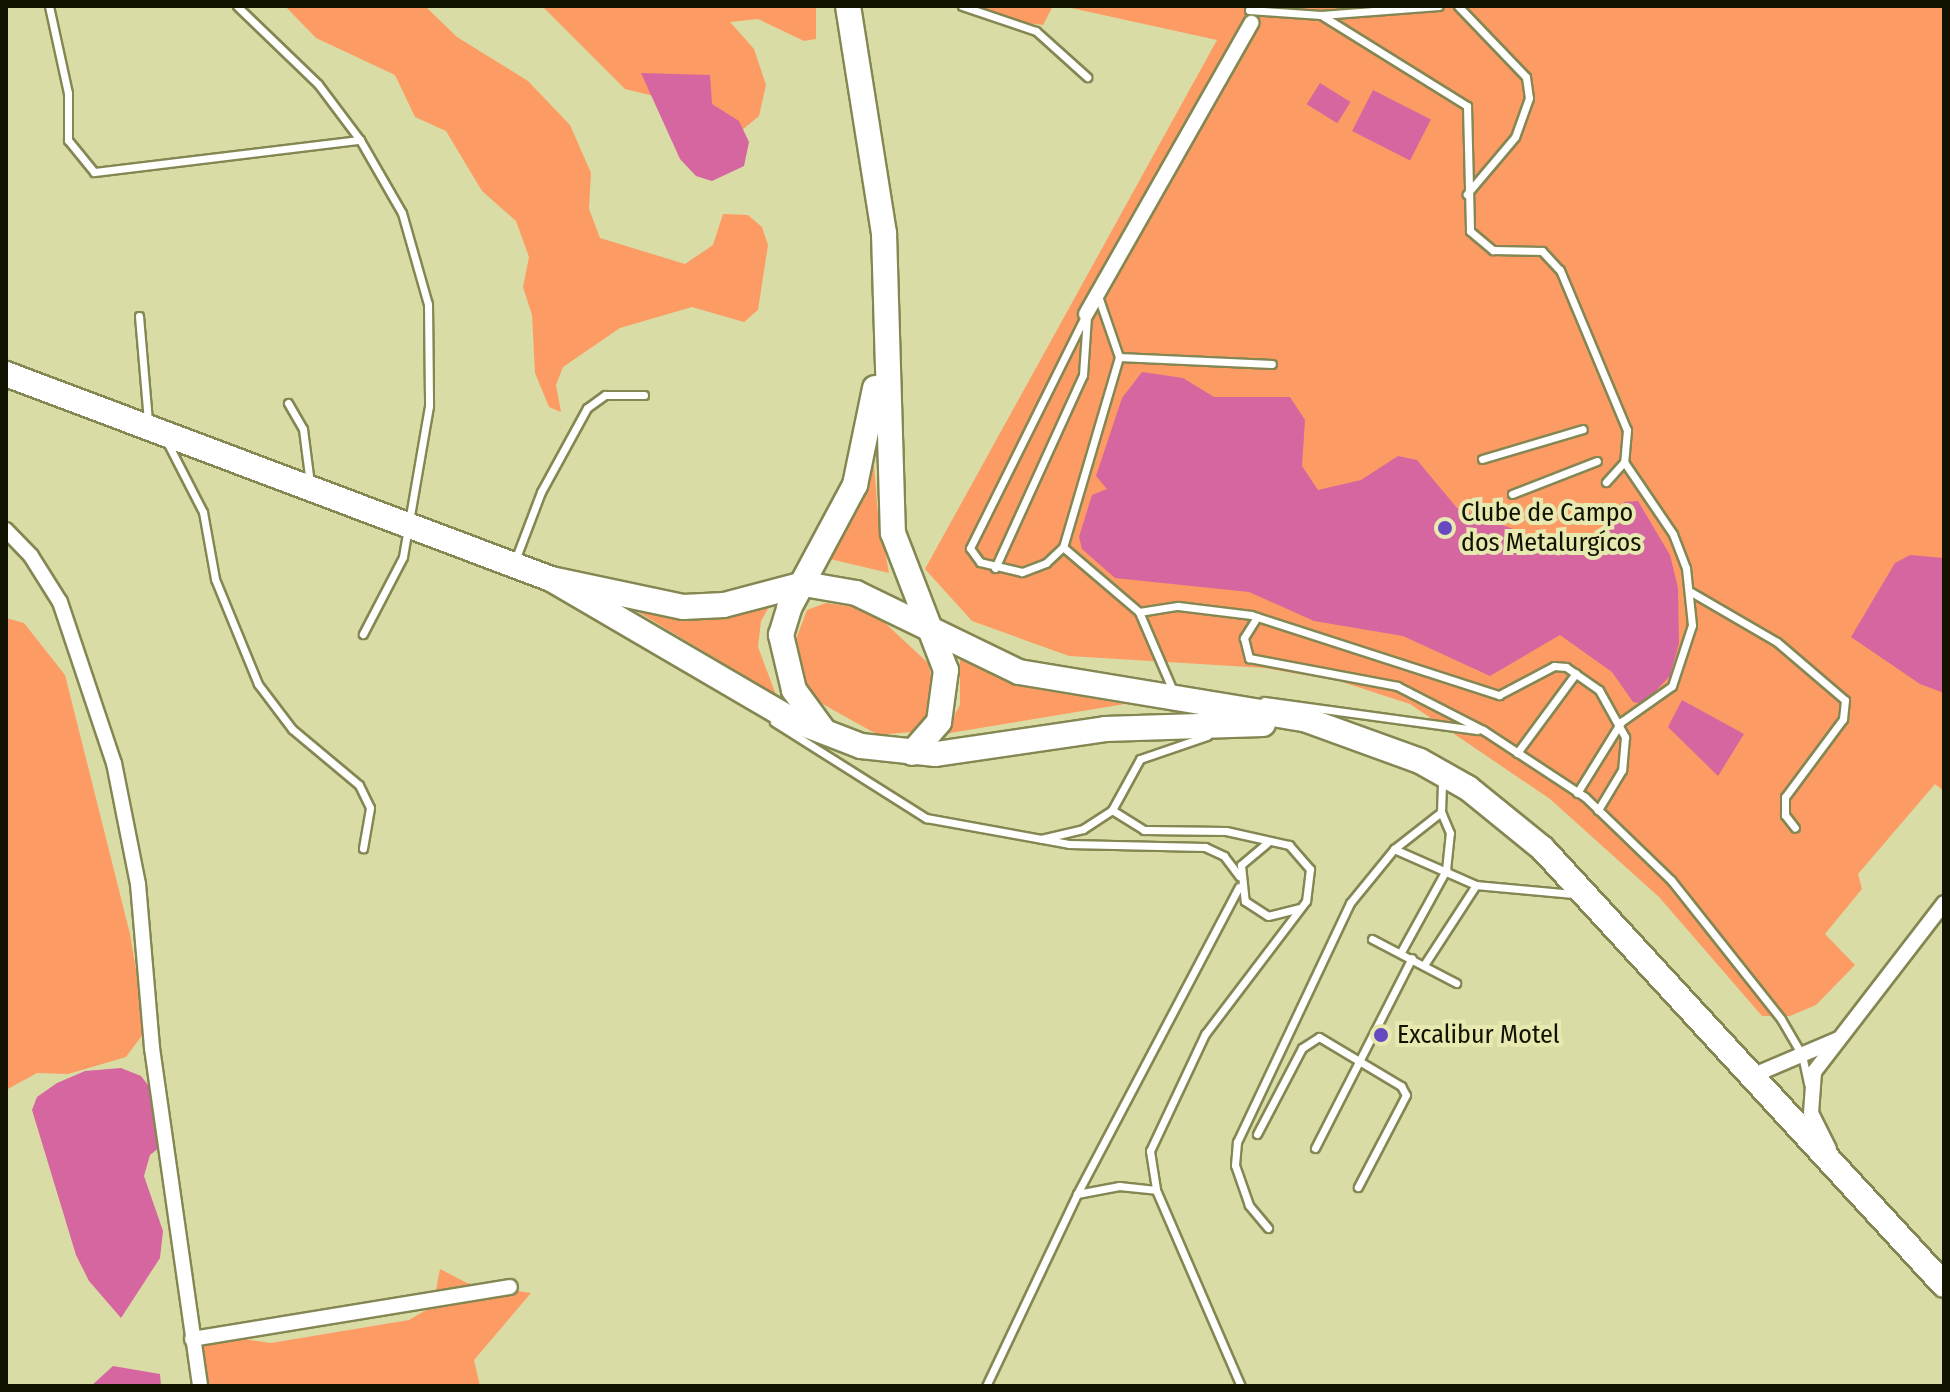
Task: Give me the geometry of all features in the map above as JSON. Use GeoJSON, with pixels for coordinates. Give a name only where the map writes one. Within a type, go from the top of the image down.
{"type":"FeatureCollection","features":[{"type":"Feature","properties":{"kind":"main road"},"geometry":{"type":"LineString","coordinates":[[848,6],[878,165],[893,533],[943,655],[947,689],[939,722],[912,753]]}},
{"type":"Feature","properties":{"kind":"main road"},"geometry":{"type":"LineString","coordinates":[[828,736],[794,690],[781,652],[784,621],[855,485],[884,339]]}},
{"type":"Feature","properties":{"kind":"main road"},"geometry":{"type":"LineString","coordinates":[[6,374],[154,427],[551,579],[828,736],[912,753],[976,751],[1105,729],[1257,723],[1356,737]]}},
{"type":"Feature","properties":{"kind":"main road"},"geometry":{"type":"LineString","coordinates":[[551,579],[702,608],[804,584],[856,593],[930,627],[995,662],[1048,681],[1228,705],[1356,737],[1442,772],[1497,809],[1591,897],[1944,1285]]}},
{"type":"Feature","properties":{"kind":"street"},"geometry":{"type":"LineString","coordinates":[[1086,314],[1249,13]]}},
{"type":"Feature","properties":{"kind":"street"},"geometry":{"type":"LineString","coordinates":[[6,530],[31,556],[60,602],[114,763],[138,884],[152,1048],[200,1386]]}},
{"type":"Feature","properties":{"kind":"street"},"geometry":{"type":"LineString","coordinates":[[1851,1180],[1823,1139],[1809,1090],[1840,1039],[1944,903]]}},
{"type":"Feature","properties":{"kind":"street"},"geometry":{"type":"LineString","coordinates":[[1754,1075],[1840,1039]]}},
{"type":"Feature","properties":{"kind":"street"},"geometry":{"type":"LineString","coordinates":[[192,1339],[510,1287]]}},
{"type":"Feature","properties":{"kind":"lane"},"geometry":{"type":"LineString","coordinates":[[49,6],[68,93],[68,140],[94,172],[360,140]]}},
{"type":"Feature","properties":{"kind":"lane"},"geometry":{"type":"LineString","coordinates":[[237,6],[318,84],[360,140],[417,254],[433,334],[429,406],[409,525],[397,572],[363,634]]}},
{"type":"Feature","properties":{"kind":"lane"},"geometry":{"type":"LineString","coordinates":[[962,6],[1036,31],[1087,77]]}},
{"type":"Feature","properties":{"kind":"lane"},"geometry":{"type":"LineString","coordinates":[[1249,13],[1321,15],[1439,6]]}},
{"type":"Feature","properties":{"kind":"lane"},"geometry":{"type":"LineString","coordinates":[[1458,6],[1526,77],[1529,98],[1515,137],[1465,195]]}},
{"type":"Feature","properties":{"kind":"lane"},"geometry":{"type":"LineString","coordinates":[[1321,15],[1467,106],[1465,195],[1476,240],[1493,250],[1542,251],[1560,270],[1625,421],[1624,462],[1673,534],[1691,592],[1681,670],[1662,696],[1621,722],[1577,793]]}},
{"type":"Feature","properties":{"kind":"lane"},"geometry":{"type":"LineString","coordinates":[[1086,314],[970,539],[972,555],[995,568],[1034,570],[1063,547],[1119,357],[1096,293]]}},
{"type":"Feature","properties":{"kind":"lane"},"geometry":{"type":"LineString","coordinates":[[995,568],[1083,375],[1086,314]]}},
{"type":"Feature","properties":{"kind":"lane"},"geometry":{"type":"LineString","coordinates":[[139,316],[154,427],[203,512],[215,579],[258,684],[292,729],[359,785],[370,808],[363,848]]}},
{"type":"Feature","properties":{"kind":"lane"},"geometry":{"type":"LineString","coordinates":[[1119,357],[1272,364]]}},
{"type":"Feature","properties":{"kind":"lane"},"geometry":{"type":"LineString","coordinates":[[514,565],[541,492],[587,408],[605,395],[644,395]]}},
{"type":"Feature","properties":{"kind":"lane"},"geometry":{"type":"LineString","coordinates":[[288,403],[303,429],[310,487]]}},
{"type":"Feature","properties":{"kind":"lane"},"geometry":{"type":"LineString","coordinates":[[1482,459],[1583,429]]}},
{"type":"Feature","properties":{"kind":"lane"},"geometry":{"type":"LineString","coordinates":[[1512,494],[1597,461]]}},
{"type":"Feature","properties":{"kind":"lane"},"geometry":{"type":"LineString","coordinates":[[1606,482],[1624,462]]}},
{"type":"Feature","properties":{"kind":"lane"},"geometry":{"type":"LineString","coordinates":[[1063,547],[1139,612],[1175,696]]}},
{"type":"Feature","properties":{"kind":"lane"},"geometry":{"type":"LineString","coordinates":[[1691,592],[1777,642],[1845,700],[1843,719],[1785,797],[1785,815],[1795,828]]}},
{"type":"Feature","properties":{"kind":"lane"},"geometry":{"type":"LineString","coordinates":[[1139,612],[1178,606],[1257,617],[1499,695],[1554,666],[1576,673],[1599,690],[1621,722],[1622,770],[1598,810]]}},
{"type":"Feature","properties":{"kind":"lane"},"geometry":{"type":"LineString","coordinates":[[1257,617],[1244,638],[1249,658],[1376,679],[1483,730],[1598,810],[1671,880],[1802,1055],[1809,1090]]}},
{"type":"Feature","properties":{"kind":"lane"},"geometry":{"type":"LineString","coordinates":[[1517,753],[1576,673]]}},
{"type":"Feature","properties":{"kind":"lane"},"geometry":{"type":"LineString","coordinates":[[720,677],[798,741],[893,803],[955,827],[1035,840],[1205,847],[1224,856],[1239,876]]}},
{"type":"Feature","properties":{"kind":"lane"},"geometry":{"type":"LineString","coordinates":[[1228,705],[1268,701],[1483,730]]}},
{"type":"Feature","properties":{"kind":"lane"},"geometry":{"type":"LineString","coordinates":[[1035,840],[1083,829],[1112,810],[1140,759],[1257,723]]}},
{"type":"Feature","properties":{"kind":"lane"},"geometry":{"type":"LineString","coordinates":[[1401,952],[1446,870],[1450,833],[1441,812],[1442,772]]}},
{"type":"Feature","properties":{"kind":"lane"},"geometry":{"type":"LineString","coordinates":[[1112,810],[1144,830],[1226,831],[1267,843],[1289,845],[1305,859],[1312,880],[1306,901],[1216,1018],[1163,1115],[1150,1151],[1156,1190],[1241,1386]]}},
{"type":"Feature","properties":{"kind":"lane"},"geometry":{"type":"LineString","coordinates":[[1268,1228],[1249,1205],[1235,1165],[1237,1142],[1350,903],[1394,849],[1441,812]]}},
{"type":"Feature","properties":{"kind":"lane"},"geometry":{"type":"LineString","coordinates":[[986,1386],[1077,1194],[1239,887],[1239,876],[1248,855],[1267,843]]}},
{"type":"Feature","properties":{"kind":"lane"},"geometry":{"type":"LineString","coordinates":[[1394,849],[1476,885],[1591,897]]}},
{"type":"Feature","properties":{"kind":"lane"},"geometry":{"type":"LineString","coordinates":[[1424,965],[1476,885]]}},
{"type":"Feature","properties":{"kind":"lane"},"geometry":{"type":"LineString","coordinates":[[1239,887],[1255,911],[1268,916],[1296,911],[1306,901]]}},
{"type":"Feature","properties":{"kind":"lane"},"geometry":{"type":"LineString","coordinates":[[1372,939],[1456,983]]}},
{"type":"Feature","properties":{"kind":"lane"},"geometry":{"type":"LineString","coordinates":[[1315,1148],[1412,958]]}},
{"type":"Feature","properties":{"kind":"lane"},"geometry":{"type":"LineString","coordinates":[[1257,1134],[1312,1039],[1360,1062],[1401,1086],[1406,1101],[1358,1187]]}},
{"type":"Feature","properties":{"kind":"lane"},"geometry":{"type":"LineString","coordinates":[[1077,1194],[1119,1186],[1156,1190]]}},
{"type":"Feature","properties":{"kind":"shaded area"},"geometry":{"type":"Polygon","coordinates":[[[285,6],[425,6],[457,37],[528,81],[570,125],[591,173],[589,209],[600,238],[685,264],[713,245],[723,214],[748,215],[762,227],[768,245],[758,310],[744,322],[692,307],[620,328],[563,367],[556,385],[561,412],[549,407],[535,373],[532,315],[523,287],[529,257],[516,221],[482,191],[446,131],[415,117],[395,75],[316,38],[285,6]]]}},
{"type":"Feature","properties":{"kind":"shaded area"},"geometry":{"type":"Polygon","coordinates":[[[542,6],[816,6],[816,39],[804,41],[758,19],[730,22],[754,49],[766,85],[759,116],[736,135],[662,98],[625,89],[542,6]]]}},
{"type":"Feature","properties":{"kind":"shaded area"},"geometry":{"type":"Polygon","coordinates":[[[979,6],[1053,6],[1043,25],[994,19],[979,6]]]}},
{"type":"Feature","properties":{"kind":"shaded area","name":"Clube de Campo dos Metalurgícos"},"geometry":{"type":"Polygon","coordinates":[[[1062,6],[1944,6],[1944,791],[1935,784],[1858,874],[1862,889],[1825,934],[1855,965],[1816,1005],[1790,1016],[1762,1016],[1659,897],[1550,799],[1410,704],[1339,681],[1265,668],[1069,656],[972,621],[925,569],[1217,40],[1062,6]]]}},
{"type":"Feature","properties":{"kind":"shaded area"},"geometry":{"type":"Polygon","coordinates":[[[641,73],[710,75],[712,104],[739,121],[749,142],[744,166],[712,181],[696,176],[680,159],[641,73]]]}},
{"type":"Feature","properties":{"kind":"shaded area"},"geometry":{"type":"Polygon","coordinates":[[[1320,83],[1351,102],[1337,123],[1307,104],[1320,83]]]}},
{"type":"Feature","properties":{"kind":"shaded area"},"geometry":{"type":"Polygon","coordinates":[[[1373,90],[1431,120],[1410,160],[1352,131],[1373,90]]]}},
{"type":"Feature","properties":{"kind":"shaded area"},"geometry":{"type":"Polygon","coordinates":[[[1142,372],[1183,378],[1214,397],[1290,397],[1305,420],[1302,466],[1318,490],[1361,480],[1398,456],[1417,460],[1457,508],[1570,550],[1593,544],[1617,520],[1624,502],[1638,501],[1670,555],[1678,588],[1679,643],[1670,676],[1643,704],[1633,702],[1612,672],[1560,635],[1490,676],[1403,636],[1314,621],[1249,592],[1115,578],[1082,549],[1079,537],[1092,495],[1107,489],[1096,476],[1122,398],[1142,372]]]}},
{"type":"Feature","properties":{"kind":"shaded area"},"geometry":{"type":"Polygon","coordinates":[[[873,455],[878,514],[889,573],[830,559],[857,511],[873,455]]]}},
{"type":"Feature","properties":{"kind":"shaded area"},"geometry":{"type":"Polygon","coordinates":[[[1910,555],[1944,558],[1944,693],[1920,684],[1851,637],[1895,563],[1910,555]]]}},
{"type":"Feature","properties":{"kind":"shaded area"},"geometry":{"type":"Polygon","coordinates":[[[773,600],[761,621],[758,647],[776,695],[625,604],[773,600]]]}},
{"type":"Feature","properties":{"kind":"shaded area"},"geometry":{"type":"Polygon","coordinates":[[[826,603],[870,609],[928,663],[937,700],[923,731],[878,735],[812,698],[792,650],[807,610],[826,603]]]}},
{"type":"Feature","properties":{"kind":"shaded area"},"geometry":{"type":"Polygon","coordinates":[[[6,618],[24,623],[65,675],[130,934],[146,1030],[126,1057],[68,1074],[37,1073],[6,1090],[6,618]]]}},
{"type":"Feature","properties":{"kind":"shaded area"},"geometry":{"type":"Polygon","coordinates":[[[960,658],[1030,688],[1125,704],[944,734],[960,705],[960,658]]]}},
{"type":"Feature","properties":{"kind":"shaded area"},"geometry":{"type":"Polygon","coordinates":[[[1682,700],[1744,734],[1718,776],[1668,727],[1682,700]]]}},
{"type":"Feature","properties":{"kind":"shaded area"},"geometry":{"type":"Polygon","coordinates":[[[121,1068],[141,1076],[155,1094],[160,1147],[150,1155],[144,1176],[163,1231],[160,1258],[121,1318],[89,1281],[76,1255],[32,1110],[37,1097],[57,1083],[85,1071],[121,1068]]]}},
{"type":"Feature","properties":{"kind":"shaded area"},"geometry":{"type":"Polygon","coordinates":[[[440,1269],[467,1283],[531,1293],[474,1360],[480,1386],[202,1386],[201,1341],[229,1337],[271,1343],[409,1320],[433,1306],[440,1269]]]}},
{"type":"Feature","properties":{"kind":"shaded area"},"geometry":{"type":"Polygon","coordinates":[[[113,1366],[160,1374],[161,1386],[91,1386],[113,1366]]]}},
{"type":"Feature","properties":{"kind":"place","name":"Clube de Campo dos Metalurgícos"},"geometry":{"type":"Point","coordinates":[1445,528]}},
{"type":"Feature","properties":{"kind":"place","name":"Excalibur Motel"},"geometry":{"type":"Point","coordinates":[1381,1035]}}]}
